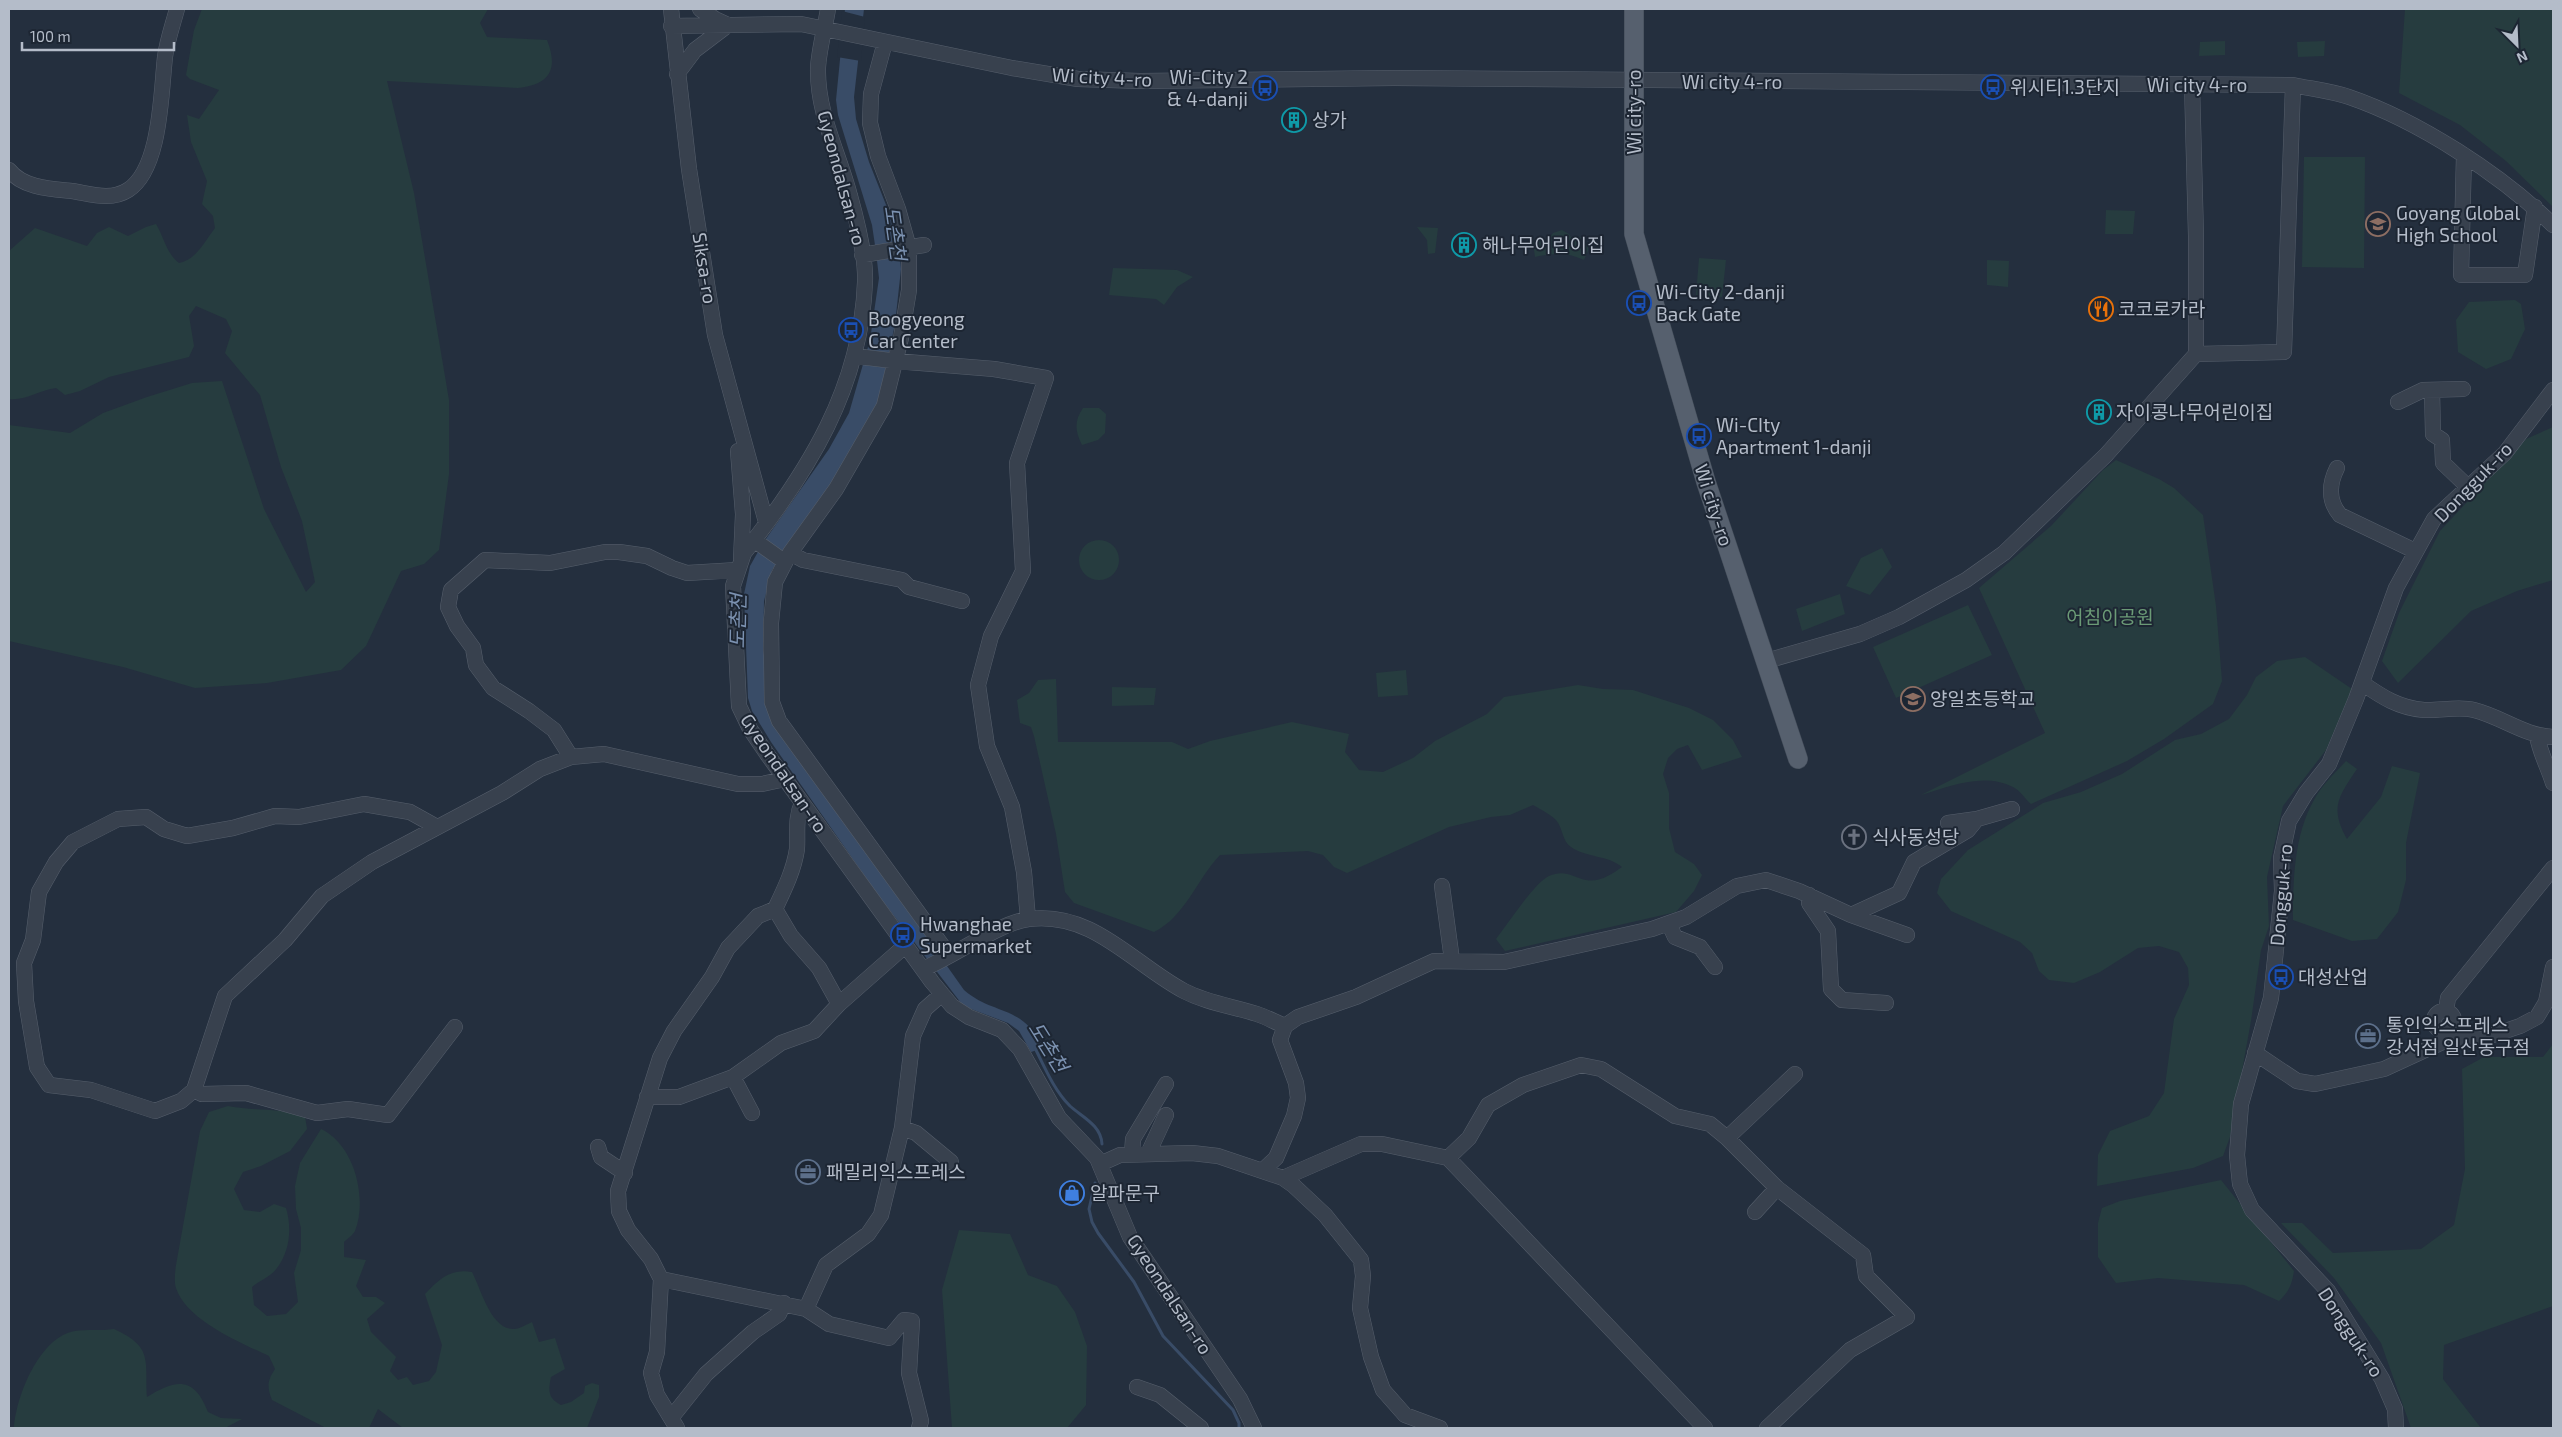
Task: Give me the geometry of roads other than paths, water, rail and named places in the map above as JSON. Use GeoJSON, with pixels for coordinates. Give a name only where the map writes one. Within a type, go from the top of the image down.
{"type":"FeatureCollection","features":[{"type":"Feature","properties":{"kind":"main road","name":"Wi city-ro"},"geometry":{"type":"LineString","coordinates":[[1634,9],[1634,234],[1706,482],[1798,759]]}},
{"type":"Feature","properties":{"kind":"street"},"geometry":{"type":"LineString","coordinates":[[9,170],[28,182],[45,189],[101,196],[116,196],[129,190],[138,181],[149,161],[162,95],[165,55],[177,9]]}},
{"type":"Feature","properties":{"kind":"street","name":"Siksa-ro"},"geometry":{"type":"LineString","coordinates":[[671,9],[689,169],[715,336],[766,522]]}},
{"type":"Feature","properties":{"kind":"street"},"geometry":{"type":"LineString","coordinates":[[700,9],[715,20],[728,25]]}},
{"type":"Feature","properties":{"kind":"street","name":"Gyeondalsan-ro"},"geometry":{"type":"LineString","coordinates":[[828,9],[831,31],[818,68],[820,96],[824,118],[850,195],[865,255],[866,281],[857,356],[843,396],[826,433],[739,565],[733,586],[736,694],[739,706],[750,729],[785,779],[906,946],[925,968],[942,994],[952,1006],[969,1017],[1008,1034],[1020,1049],[1055,1113],[1100,1164],[1130,1237],[1240,1399],[1254,1428]]}},
{"type":"Feature","properties":{"kind":"street"},"geometry":{"type":"LineString","coordinates":[[672,26],[801,24],[831,31]]}},
{"type":"Feature","properties":{"kind":"street"},"geometry":{"type":"LineString","coordinates":[[677,74],[695,50],[728,25]]}},
{"type":"Feature","properties":{"kind":"street","name":"Wi city 4-ro"},"geometry":{"type":"LineString","coordinates":[[831,31],[1012,68],[1078,79],[1140,81],[1375,78],[1634,82],[2293,85],[2349,97],[2391,115],[2464,155],[2535,207],[2553,225]]}},
{"type":"Feature","properties":{"kind":"street"},"geometry":{"type":"LineString","coordinates":[[880,41],[871,94],[870,123],[878,156],[912,247],[909,290],[884,406],[836,489],[785,558],[775,582],[771,623],[772,702],[779,721],[947,957]]}},
{"type":"Feature","properties":{"kind":"street"},"geometry":{"type":"LineString","coordinates":[[1766,662],[1860,634],[1938,597],[2004,553],[2106,455],[2196,354],[2196,236],[2192,84]]}},
{"type":"Feature","properties":{"kind":"street"},"geometry":{"type":"LineString","coordinates":[[2196,354],[2284,352],[2293,85]]}},
{"type":"Feature","properties":{"kind":"street"},"geometry":{"type":"LineString","coordinates":[[2464,155],[2461,275],[2525,275],[2535,207]]}},
{"type":"Feature","properties":{"kind":"street"},"geometry":{"type":"LineString","coordinates":[[865,255],[912,247]]}},
{"type":"Feature","properties":{"kind":"street"},"geometry":{"type":"LineString","coordinates":[[857,356],[893,361],[994,369],[1046,378],[1017,463],[1023,571],[991,636],[978,684],[987,746],[1012,807],[1024,872],[1028,919]]}},
{"type":"Feature","properties":{"kind":"street"},"geometry":{"type":"LineString","coordinates":[[2398,402],[2423,390],[2464,389]]}},
{"type":"Feature","properties":{"kind":"street"},"geometry":{"type":"LineString","coordinates":[[2432,390],[2433,434],[2442,440],[2443,463],[2468,487]]}},
{"type":"Feature","properties":{"kind":"street","name":"Dongguk-ro"},"geometry":{"type":"LineString","coordinates":[[2396,1428],[2395,1409],[2382,1379],[2328,1291],[2252,1210],[2240,1184],[2237,1155],[2241,1104],[2271,998],[2282,891],[2281,858],[2289,821],[2306,793],[2328,764],[2362,683],[2396,588],[2434,519],[2505,452],[2553,390]]}},
{"type":"Feature","properties":{"kind":"street"},"geometry":{"type":"LineString","coordinates":[[570,757],[554,730],[493,688],[476,665],[473,648],[457,626],[448,607],[451,590],[485,560],[550,563],[605,552],[619,552],[647,556],[672,568],[688,573],[739,565],[743,514],[738,448],[742,436]]}},
{"type":"Feature","properties":{"kind":"street"},"geometry":{"type":"LineString","coordinates":[[2337,468],[2330,482],[2333,507],[2340,515],[2415,551]]}},
{"type":"Feature","properties":{"kind":"street"},"geometry":{"type":"LineString","coordinates":[[756,541],[785,558],[804,560],[902,580],[909,588],[962,601]]}},
{"type":"Feature","properties":{"kind":"street"},"geometry":{"type":"LineString","coordinates":[[2362,683],[2387,701],[2404,707],[2424,710],[2473,710],[2537,736],[2553,737]]}},
{"type":"Feature","properties":{"kind":"street"},"geometry":{"type":"LineString","coordinates":[[2537,736],[2540,751],[2548,765],[2553,783]]}},
{"type":"Feature","properties":{"kind":"street"},"geometry":{"type":"LineString","coordinates":[[437,827],[410,812],[364,804],[299,817],[275,816],[233,828],[187,836],[164,829],[146,816],[118,819],[73,842],[56,862],[39,892],[33,940],[24,963],[26,1000],[37,1067],[49,1085],[91,1090],[155,1111],[182,1101],[194,1090],[225,996],[285,940],[322,896],[372,862],[502,793],[540,769],[570,757],[604,754],[738,784],[762,784],[785,779]]}},
{"type":"Feature","properties":{"kind":"street"},"geometry":{"type":"LineString","coordinates":[[784,1303],[779,1314],[753,1332],[706,1374],[674,1423],[657,1395],[651,1374],[657,1352],[661,1279],[651,1259],[628,1230],[619,1211],[618,1191],[660,1058],[674,1031],[712,977],[728,948],[758,916],[775,909],[789,877],[797,850],[798,812],[802,803]]}},
{"type":"Feature","properties":{"kind":"street"},"geometry":{"type":"LineString","coordinates":[[1948,823],[1977,819],[2012,809]]}},
{"type":"Feature","properties":{"kind":"street"},"geometry":{"type":"LineString","coordinates":[[1851,915],[1899,893],[1914,862],[1968,830],[1977,819]]}},
{"type":"Feature","properties":{"kind":"street"},"geometry":{"type":"LineString","coordinates":[[2446,1036],[2437,1028],[2434,1019],[2437,1013],[2446,1011],[2448,998],[2553,868]]}},
{"type":"Feature","properties":{"kind":"street"},"geometry":{"type":"LineString","coordinates":[[1262,1171],[1276,1158],[1294,1116],[1298,1098],[1296,1083],[1280,1040],[1285,1026],[1298,1017],[1356,997],[1434,960],[1504,962],[1652,929],[1686,917],[1736,886],[1766,880],[1810,895],[1851,915],[1907,935]]}},
{"type":"Feature","properties":{"kind":"street"},"geometry":{"type":"LineString","coordinates":[[1442,886],[1452,960]]}},
{"type":"Feature","properties":{"kind":"street"},"geometry":{"type":"LineString","coordinates":[[1810,895],[1809,903],[1828,931],[1831,989],[1842,1000],[1886,1003]]}},
{"type":"Feature","properties":{"kind":"street"},"geometry":{"type":"LineString","coordinates":[[775,909],[791,936],[818,968],[839,1004]]}},
{"type":"Feature","properties":{"kind":"street"},"geometry":{"type":"LineString","coordinates":[[925,968],[1011,924],[1028,919],[1051,918],[1070,921],[1114,942],[1183,990],[1202,1000],[1257,1014],[1285,1026]]}},
{"type":"Feature","properties":{"kind":"street"},"geometry":{"type":"LineString","coordinates":[[1669,924],[1675,937],[1700,947],[1715,968]]}},
{"type":"Feature","properties":{"kind":"street"},"geometry":{"type":"LineString","coordinates":[[647,1097],[680,1097],[733,1077],[781,1043],[814,1031],[839,1004],[906,946]]}},
{"type":"Feature","properties":{"kind":"street"},"geometry":{"type":"LineString","coordinates":[[2255,1053],[2297,1081],[2314,1084],[2384,1069],[2446,1036],[2481,1039],[2520,1026],[2537,1017],[2546,1002],[2553,967]]}},
{"type":"Feature","properties":{"kind":"street"},"geometry":{"type":"LineString","coordinates":[[806,1309],[826,1265],[868,1234],[881,1215],[902,1128],[913,1036],[925,1010],[932,1001],[942,994]]}},
{"type":"Feature","properties":{"kind":"street"},"geometry":{"type":"LineString","coordinates":[[194,1090],[202,1094],[246,1093],[317,1113],[348,1109],[388,1115],[455,1027]]}},
{"type":"Feature","properties":{"kind":"street"},"geometry":{"type":"LineString","coordinates":[[1448,1158],[1469,1138],[1488,1105],[1523,1085],[1581,1065],[1601,1069],[1675,1116],[1710,1124],[1727,1138],[1777,1188],[1863,1255],[1866,1276],[1907,1317],[1850,1350],[1767,1428]]}},
{"type":"Feature","properties":{"kind":"street"},"geometry":{"type":"LineString","coordinates":[[1727,1138],[1795,1074]]}},
{"type":"Feature","properties":{"kind":"street"},"geometry":{"type":"LineString","coordinates":[[733,1077],[752,1112]]}},
{"type":"Feature","properties":{"kind":"street"},"geometry":{"type":"LineString","coordinates":[[1132,1154],[1133,1139],[1166,1084]]}},
{"type":"Feature","properties":{"kind":"street"},"geometry":{"type":"LineString","coordinates":[[1148,1154],[1166,1115]]}},
{"type":"Feature","properties":{"kind":"street"},"geometry":{"type":"LineString","coordinates":[[902,1128],[916,1134],[951,1162]]}},
{"type":"Feature","properties":{"kind":"street"},"geometry":{"type":"LineString","coordinates":[[1283,1178],[1361,1144],[1382,1144],[1448,1158],[1705,1428]]}},
{"type":"Feature","properties":{"kind":"street"},"geometry":{"type":"LineString","coordinates":[[598,1147],[601,1157],[625,1172]]}},
{"type":"Feature","properties":{"kind":"street"},"geometry":{"type":"LineString","coordinates":[[1100,1164],[1120,1155],[1192,1153],[1218,1156],[1262,1171],[1271,1176],[1283,1178],[1293,1184],[1325,1215],[1362,1260],[1363,1276],[1360,1308],[1371,1357],[1383,1390],[1405,1416],[1440,1428]]}},
{"type":"Feature","properties":{"kind":"street"},"geometry":{"type":"LineString","coordinates":[[1755,1212],[1777,1188]]}},
{"type":"Feature","properties":{"kind":"street"},"geometry":{"type":"LineString","coordinates":[[661,1279],[784,1303],[806,1309],[829,1324],[890,1338],[904,1320],[912,1321],[909,1373],[922,1421],[919,1428]]}},
{"type":"Feature","properties":{"kind":"street"},"geometry":{"type":"LineString","coordinates":[[1137,1387],[1160,1395],[1201,1428]]}},
{"type":"Feature","properties":{"kind":"water"},"geometry":{"type":"Polygon","coordinates":[[[845,9],[864,9],[854,97],[856,119],[869,162],[898,235],[901,269],[895,324],[879,400],[830,485],[772,570],[764,601],[763,649],[775,723],[964,990],[986,1004],[1017,1017],[1026,1024],[1035,1034],[1043,1048],[1031,1052],[1019,1031],[1008,1023],[971,1009],[961,1003],[878,895],[771,742],[752,711],[748,698],[744,594],[750,566],[763,543],[829,449],[849,413],[870,340],[879,278],[872,225],[838,115],[836,100],[845,9]]]}},
{"type":"Feature","properties":{"kind":"waterway","name":"도촌천"},"geometry":{"type":"LineString","coordinates":[[1035,1048],[1059,1093],[1070,1106],[1095,1127],[1101,1137],[1102,1144]]}},
{"type":"Feature","properties":{"kind":"waterway","name":"도촌천"},"geometry":{"type":"LineString","coordinates":[[1095,1183],[1089,1209],[1092,1222],[1098,1233],[1134,1282],[1163,1336],[1233,1410],[1239,1423],[1239,1428]]}},
{"type":"Feature","properties":{"kind":"place","name":"위시티1.3단지"},"geometry":{"type":"Point","coordinates":[1993,87]}},
{"type":"Feature","properties":{"kind":"place","name":"Wi-City 2 & 4-danji"},"geometry":{"type":"Point","coordinates":[1265,88]}},
{"type":"Feature","properties":{"kind":"place","name":"상가"},"geometry":{"type":"Point","coordinates":[1294,120]}},
{"type":"Feature","properties":{"kind":"place","name":"Goyang Global High School"},"geometry":{"type":"Point","coordinates":[2378,224]}},
{"type":"Feature","properties":{"kind":"place","name":"해나무어린이집"},"geometry":{"type":"Point","coordinates":[1464,245]}},
{"type":"Feature","properties":{"kind":"place","name":"Wi-City 2-danji Back Gate"},"geometry":{"type":"Point","coordinates":[1639,303]}},
{"type":"Feature","properties":{"kind":"place","name":"코코로카라"},"geometry":{"type":"Point","coordinates":[2101,309]}},
{"type":"Feature","properties":{"kind":"place","name":"Boogyeong Car Center"},"geometry":{"type":"Point","coordinates":[851,330]}},
{"type":"Feature","properties":{"kind":"place","name":"자이콩나무어린이집"},"geometry":{"type":"Point","coordinates":[2099,412]}},
{"type":"Feature","properties":{"kind":"place","name":"Wi-CIty Apartment 1-danji"},"geometry":{"type":"Point","coordinates":[1699,436]}},
{"type":"Feature","properties":{"kind":"place","name":"양일초등학교"},"geometry":{"type":"Point","coordinates":[1913,699]}},
{"type":"Feature","properties":{"kind":"place","name":"식사동성당"},"geometry":{"type":"Point","coordinates":[1854,837]}},
{"type":"Feature","properties":{"kind":"place","name":"Hwanghae Supermarket"},"geometry":{"type":"Point","coordinates":[903,935]}},
{"type":"Feature","properties":{"kind":"place","name":"대성산업"},"geometry":{"type":"Point","coordinates":[2281,977]}},
{"type":"Feature","properties":{"kind":"place","name":"통인익스프레스 강서점 일산동구점"},"geometry":{"type":"Point","coordinates":[2368,1036]}},
{"type":"Feature","properties":{"kind":"place","name":"패밀리익스프레스"},"geometry":{"type":"Point","coordinates":[808,1172]}},
{"type":"Feature","properties":{"kind":"place","name":"알파문구"},"geometry":{"type":"Point","coordinates":[1072,1193]}},
{"type":"Feature","properties":{"kind":"park label","name":"어침이공원"},"geometry":{"type":"Point","coordinates":[2110,617]}}]}
